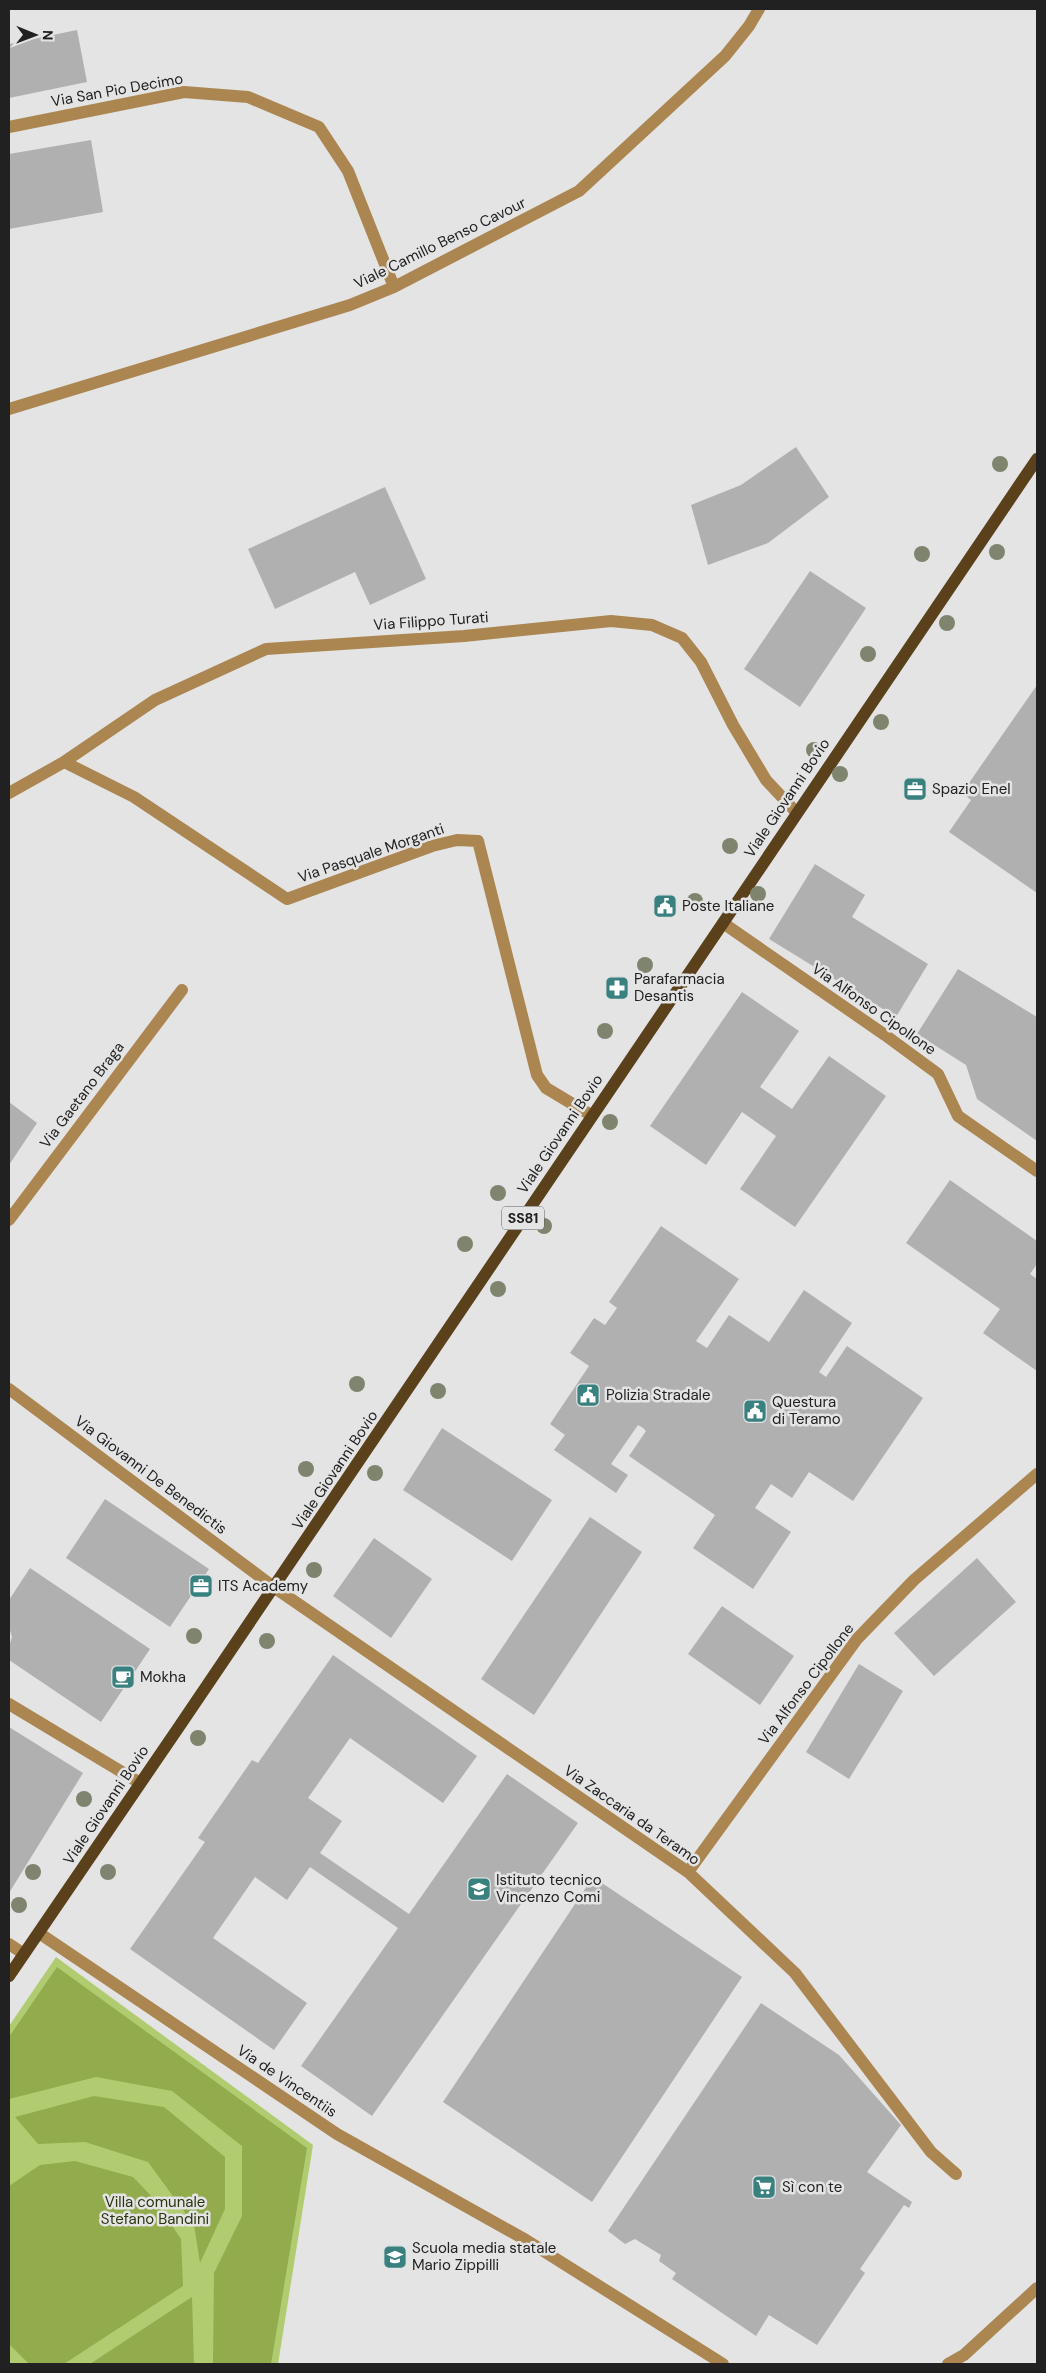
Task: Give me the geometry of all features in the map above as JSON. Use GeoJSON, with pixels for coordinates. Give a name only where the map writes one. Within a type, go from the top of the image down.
{"type":"FeatureCollection","features":[{"type":"Feature","properties":{"kind":"main road","name":"Viale Giovanni Bovio"},"geometry":{"type":"LineString","coordinates":[[9,1976],[275,1588],[591,1115],[1037,459]]}},
{"type":"Feature","properties":{"kind":"street","name":"Viale Camillo Benso Cavour"},"geometry":{"type":"LineString","coordinates":[[9,409],[350,305],[394,286],[579,191],[725,56],[749,26],[759,9]]}},
{"type":"Feature","properties":{"kind":"street","name":"Via San Pio Decimo"},"geometry":{"type":"LineString","coordinates":[[9,127],[184,92],[248,97],[319,127],[348,171],[394,286]]}},
{"type":"Feature","properties":{"kind":"street","name":"Via Filippo Turati"},"geometry":{"type":"LineString","coordinates":[[9,793],[64,762],[155,700],[266,649],[464,636],[611,621],[652,625],[682,638],[701,662],[733,725],[766,780],[796,812]]}},
{"type":"Feature","properties":{"kind":"street","name":"Via Pasquale Morganti"},"geometry":{"type":"LineString","coordinates":[[64,762],[134,797],[287,899],[432,846],[458,840],[478,841],[537,1075],[546,1088],[591,1115]]}},
{"type":"Feature","properties":{"kind":"street","name":"Via Alfonso Cipollone"},"geometry":{"type":"LineString","coordinates":[[723,923],[886,1035],[938,1074],[958,1116],[1037,1171]]}},
{"type":"Feature","properties":{"kind":"street","name":"Via Gaetano Braga"},"geometry":{"type":"LineString","coordinates":[[9,1220],[182,990]]}},
{"type":"Feature","properties":{"kind":"street","name":"Via Giovanni De Benedictis"},"geometry":{"type":"LineString","coordinates":[[9,1389],[275,1588]]}},
{"type":"Feature","properties":{"kind":"street","name":"Via Alfonso Cipollone"},"geometry":{"type":"LineString","coordinates":[[688,1872],[857,1639],[914,1580],[1037,1474]]}},
{"type":"Feature","properties":{"kind":"street","name":"Via Zaccaria da Teramo"},"geometry":{"type":"LineString","coordinates":[[275,1588],[688,1872],[795,1973],[931,2152],[956,2174]]}},
{"type":"Feature","properties":{"kind":"street"},"geometry":{"type":"LineString","coordinates":[[9,1704],[140,1783]]}},
{"type":"Feature","properties":{"kind":"street","name":"Via de Vincentiis"},"geometry":{"type":"LineString","coordinates":[[39,1932],[337,2134],[526,2240],[723,2364]]}},
{"type":"Feature","properties":{"kind":"street"},"geometry":{"type":"LineString","coordinates":[[9,1944],[24,1954]]}},
{"type":"Feature","properties":{"kind":"street"},"geometry":{"type":"LineString","coordinates":[[948,2364],[964,2355],[1037,2288]]}},
{"type":"Feature","properties":{"kind":"green space","name":"Villa comunale Stefano Bandini"},"geometry":{"type":"Polygon","coordinates":[[[56,1957],[313,2145],[278,2364],[9,2364],[9,2026],[56,1957]]]}},
{"type":"Feature","properties":{"kind":"green space"},"geometry":{"type":"Polygon","coordinates":[[[57,1967],[307,2148],[271,2364],[213,2364],[214,2273],[242,2216],[242,2146],[172,2091],[96,2077],[9,2099],[9,2037],[57,1967]]]}},
{"type":"Feature","properties":{"kind":"green space"},"geometry":{"type":"Polygon","coordinates":[[[94,2096],[164,2107],[225,2157],[225,2209],[200,2263],[194,2225],[148,2162],[85,2142],[38,2144],[15,2117],[94,2096]]]}},
{"type":"Feature","properties":{"kind":"green space"},"geometry":{"type":"Polygon","coordinates":[[[75,2161],[133,2177],[154,2199],[181,2239],[183,2286],[64,2364],[29,2364],[10,2345],[9,2347],[9,2186],[40,2165],[75,2161]]]}},
{"type":"Feature","properties":{"kind":"green space"},"geometry":{"type":"Polygon","coordinates":[[[192,2297],[194,2364],[90,2364],[178,2306],[192,2297]]]}},
{"type":"Feature","properties":{"kind":"building"},"geometry":{"type":"Polygon","coordinates":[[[77,30],[87,82],[9,98],[9,44],[77,30]]]}},
{"type":"Feature","properties":{"kind":"building"},"geometry":{"type":"Polygon","coordinates":[[[91,140],[103,212],[9,229],[9,154],[91,140]]]}},
{"type":"Feature","properties":{"kind":"building"},"geometry":{"type":"Polygon","coordinates":[[[796,447],[829,497],[768,543],[708,565],[691,505],[741,485],[796,447]]]}},
{"type":"Feature","properties":{"kind":"building"},"geometry":{"type":"Polygon","coordinates":[[[385,487],[426,579],[370,605],[355,572],[275,609],[248,549],[385,487]]]}},
{"type":"Feature","properties":{"kind":"building"},"geometry":{"type":"Polygon","coordinates":[[[810,571],[866,608],[800,707],[744,669],[810,571]]]}},
{"type":"Feature","properties":{"kind":"building"},"geometry":{"type":"Polygon","coordinates":[[[1037,685],[1037,893],[949,832],[971,800],[962,793],[1037,685]]]}},
{"type":"Feature","properties":{"kind":"building"},"geometry":{"type":"Polygon","coordinates":[[[815,864],[865,895],[852,917],[928,964],[896,1017],[769,939],[815,864]]]}},
{"type":"Feature","properties":{"kind":"building"},"geometry":{"type":"Polygon","coordinates":[[[958,969],[1037,1017],[1037,1141],[977,1099],[966,1065],[917,1034],[958,969]]]}},
{"type":"Feature","properties":{"kind":"building"},"geometry":{"type":"Polygon","coordinates":[[[742,992],[799,1031],[760,1087],[792,1109],[829,1056],[886,1096],[795,1227],[740,1189],[776,1136],[742,1112],[706,1165],[650,1126],[742,992]]]}},
{"type":"Feature","properties":{"kind":"building"},"geometry":{"type":"Polygon","coordinates":[[[9,1102],[37,1123],[9,1165],[9,1102]]]}},
{"type":"Feature","properties":{"kind":"building"},"geometry":{"type":"Polygon","coordinates":[[[950,1180],[1037,1241],[1037,1264],[1030,1274],[1037,1279],[1037,1371],[983,1333],[1000,1309],[906,1243],[950,1180]]]}},
{"type":"Feature","properties":{"kind":"building","name":"Questura di Teramo"},"geometry":{"type":"Polygon","coordinates":[[[661,1226],[739,1279],[696,1341],[707,1348],[729,1315],[769,1342],[804,1290],[852,1323],[819,1372],[826,1377],[847,1346],[923,1398],[853,1501],[809,1472],[792,1498],[771,1484],[755,1508],[791,1532],[753,1589],[693,1548],[715,1515],[629,1456],[646,1431],[643,1428],[638,1425],[611,1464],[628,1475],[616,1493],[554,1450],[565,1435],[550,1424],[589,1366],[570,1353],[594,1318],[605,1325],[617,1308],[609,1302],[661,1226]]]}},
{"type":"Feature","properties":{"kind":"building"},"geometry":{"type":"Polygon","coordinates":[[[442,1428],[552,1500],[512,1561],[403,1490],[442,1428]]]}},
{"type":"Feature","properties":{"kind":"building"},"geometry":{"type":"Polygon","coordinates":[[[105,1499],[209,1569],[170,1627],[66,1558],[105,1499]]]}},
{"type":"Feature","properties":{"kind":"building"},"geometry":{"type":"Polygon","coordinates":[[[590,1517],[642,1552],[534,1715],[481,1679],[590,1517]]]}},
{"type":"Feature","properties":{"kind":"building"},"geometry":{"type":"Polygon","coordinates":[[[374,1538],[432,1579],[391,1638],[333,1596],[374,1538]]]}},
{"type":"Feature","properties":{"kind":"building"},"geometry":{"type":"Polygon","coordinates":[[[977,1558],[1016,1602],[934,1676],[894,1633],[977,1558]]]}},
{"type":"Feature","properties":{"kind":"building"},"geometry":{"type":"Polygon","coordinates":[[[30,1568],[150,1649],[101,1722],[9,1660],[9,1646],[12,1637],[9,1627],[9,1600],[30,1568]]]}},
{"type":"Feature","properties":{"kind":"building"},"geometry":{"type":"Polygon","coordinates":[[[722,1606],[794,1656],[760,1705],[688,1654],[722,1606]]]}},
{"type":"Feature","properties":{"kind":"building","name":"Istituto tecnico Vincenzo Comi"},"geometry":{"type":"Polygon","coordinates":[[[333,1655],[477,1756],[443,1803],[350,1738],[308,1798],[342,1821],[320,1853],[409,1914],[507,1774],[578,1823],[372,2116],[301,2066],[398,1928],[310,1867],[287,1900],[255,1877],[213,1938],[307,2003],[274,2050],[130,1949],[205,1842],[198,1838],[252,1760],[258,1763],[333,1655]]]}},
{"type":"Feature","properties":{"kind":"building"},"geometry":{"type":"Polygon","coordinates":[[[859,1664],[903,1691],[849,1779],[806,1752],[859,1664]]]}},
{"type":"Feature","properties":{"kind":"building"},"geometry":{"type":"Polygon","coordinates":[[[9,1727],[83,1773],[9,1893],[9,1727]]]}},
{"type":"Feature","properties":{"kind":"building"},"geometry":{"type":"Polygon","coordinates":[[[593,1877],[742,1977],[592,2202],[443,2102],[593,1877]]]}},
{"type":"Feature","properties":{"kind":"building","name":"Sì con te"},"geometry":{"type":"Polygon","coordinates":[[[761,2003],[839,2055],[901,2125],[867,2172],[912,2202],[909,2208],[904,2205],[860,2269],[865,2273],[817,2345],[769,2315],[756,2336],[672,2279],[676,2273],[659,2261],[661,2255],[635,2239],[625,2244],[608,2231],[761,2003]]]}},
{"type":"Feature","properties":{"kind":"place","name":"Spazio Enel"},"geometry":{"type":"Point","coordinates":[915,789]}},
{"type":"Feature","properties":{"kind":"place","name":"Poste Italiane"},"geometry":{"type":"Point","coordinates":[665,906]}},
{"type":"Feature","properties":{"kind":"place","name":"Parafarmacia Desantis"},"geometry":{"type":"Point","coordinates":[617,988]}},
{"type":"Feature","properties":{"kind":"place","name":"Polizia Stradale"},"geometry":{"type":"Point","coordinates":[588,1395]}},
{"type":"Feature","properties":{"kind":"place","name":"Questura di Teramo"},"geometry":{"type":"Point","coordinates":[755,1411]}},
{"type":"Feature","properties":{"kind":"place","name":"ITS Academy"},"geometry":{"type":"Point","coordinates":[201,1586]}},
{"type":"Feature","properties":{"kind":"place","name":"Mokha"},"geometry":{"type":"Point","coordinates":[123,1677]}},
{"type":"Feature","properties":{"kind":"place","name":"Istituto tecnico Vincenzo Comi"},"geometry":{"type":"Point","coordinates":[479,1889]}},
{"type":"Feature","properties":{"kind":"place","name":"Sì con te"},"geometry":{"type":"Point","coordinates":[764,2187]}},
{"type":"Feature","properties":{"kind":"place","name":"Scuola media statale Mario Zippilli"},"geometry":{"type":"Point","coordinates":[395,2257]}}]}
